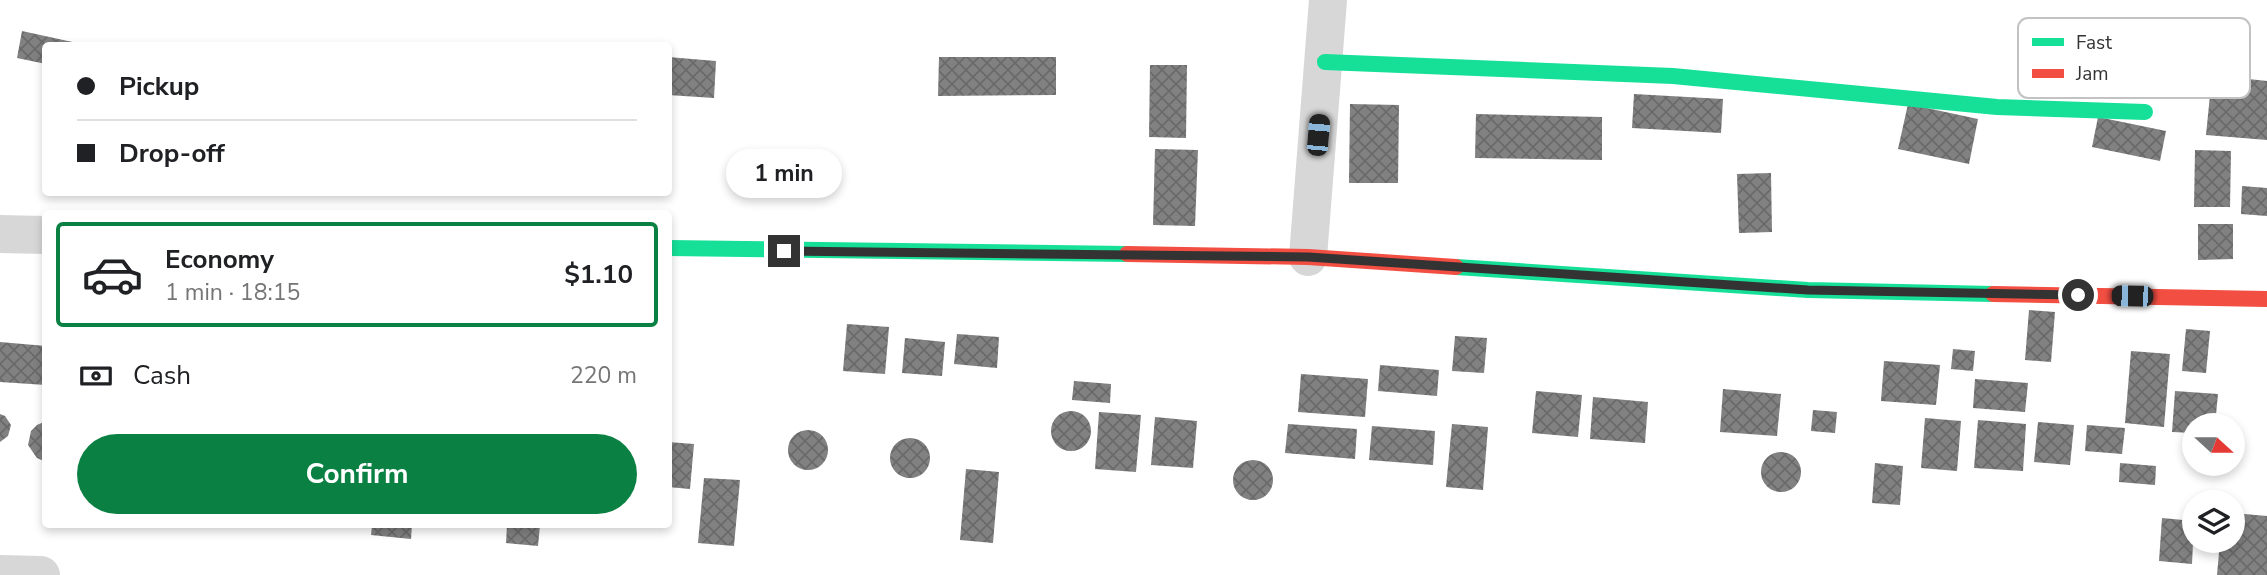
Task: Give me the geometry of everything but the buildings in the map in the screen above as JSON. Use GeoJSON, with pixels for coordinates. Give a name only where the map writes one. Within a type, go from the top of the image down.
{"type":"FeatureCollection","features":[{"type":"Feature","properties":{"kind":"street"},"geometry":{"type":"LineString","coordinates":[[1308,257],[1328,0]]}},
{"type":"Feature","properties":{"kind":"street"},"geometry":{"type":"LineString","coordinates":[[1325,62],[1672,76],[1997,107],[2145,112]]}},
{"type":"Feature","properties":{"kind":"street"},"geometry":{"type":"LineString","coordinates":[[0,234],[42,234]]}},
{"type":"Feature","properties":{"kind":"street"},"geometry":{"type":"LineString","coordinates":[[672,248],[1308,257],[1808,290],[2267,299]]}},
{"type":"Feature","properties":{"kind":"street"},"geometry":{"type":"LineString","coordinates":[[0,574],[41,575]]}},
{"type":"Feature","properties":{"kind":"traffic: fast"},"geometry":{"type":"LineString","coordinates":[[1325,62],[1673,76],[1997,107],[2145,112]]}},
{"type":"Feature","properties":{"kind":"traffic: fast"},"geometry":{"type":"LineString","coordinates":[[672,248],[1127,254]]}},
{"type":"Feature","properties":{"kind":"traffic: fast"},"geometry":{"type":"LineString","coordinates":[[1456,267],[1808,290],[1993,294]]}},
{"type":"Feature","properties":{"kind":"traffic: jam"},"geometry":{"type":"LineString","coordinates":[[1127,254],[1308,257],[1456,267]]}},
{"type":"Feature","properties":{"kind":"traffic: jam"},"geometry":{"type":"LineString","coordinates":[[1993,294],[2267,299]]}},
{"type":"Feature","properties":{"kind":"route"},"geometry":{"type":"LineString","coordinates":[[784,251],[1308,257],[1808,290],[2078,295]]}}]}
